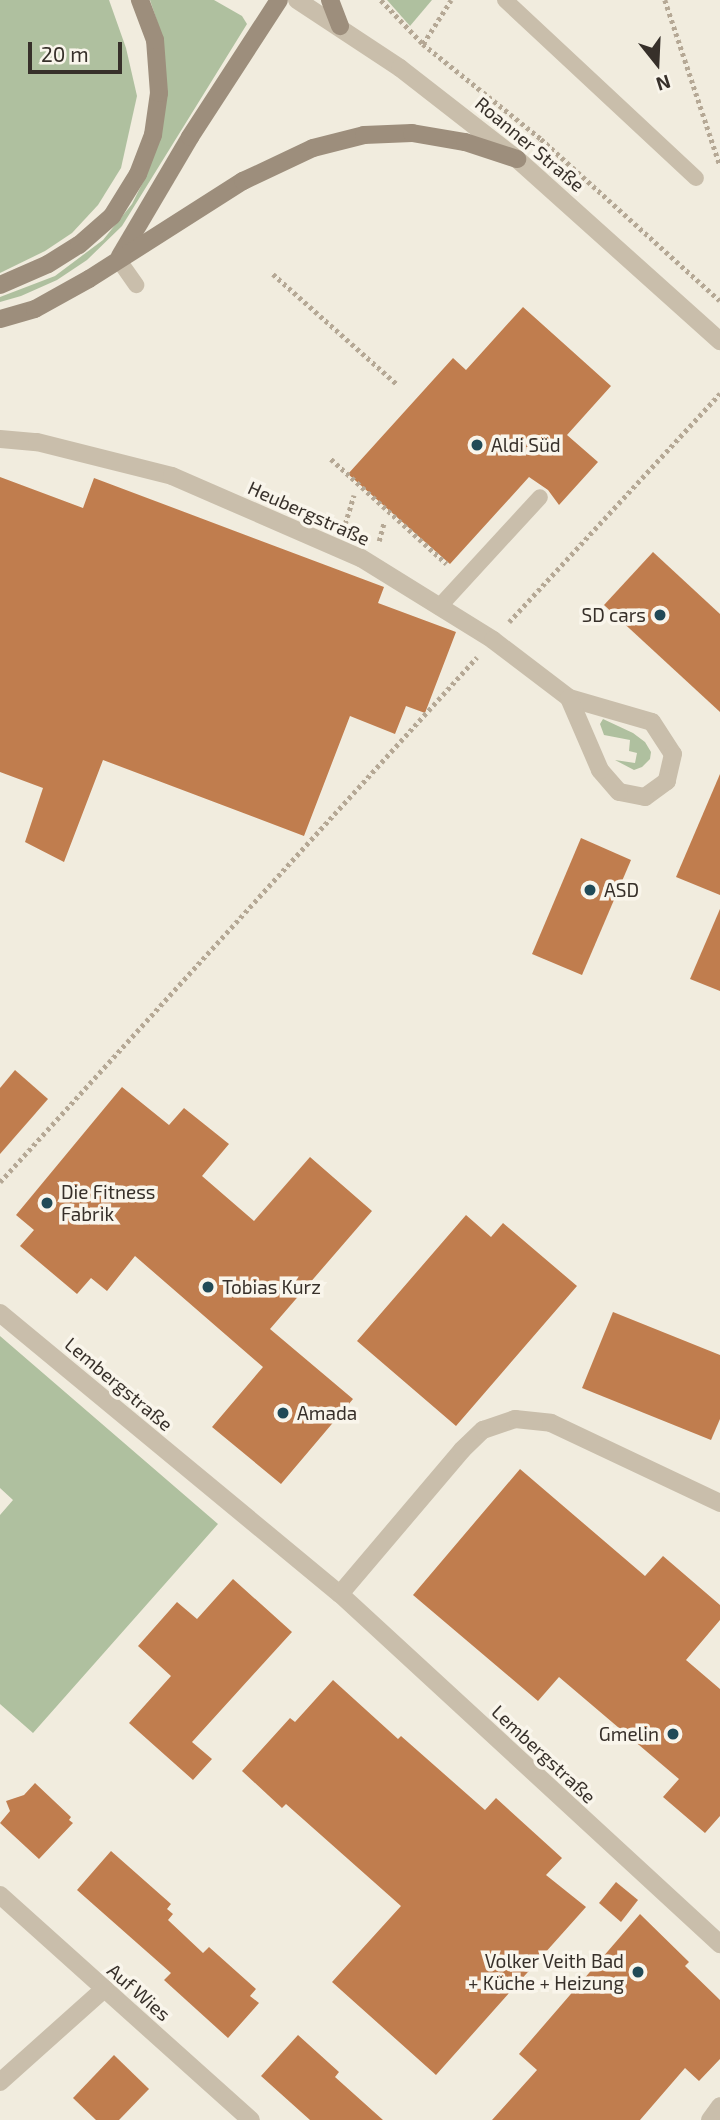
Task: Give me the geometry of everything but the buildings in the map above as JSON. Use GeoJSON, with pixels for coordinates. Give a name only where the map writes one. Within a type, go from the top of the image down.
{"type":"FeatureCollection","features":[{"type":"Feature","properties":{"kind":"main road"},"geometry":{"type":"LineString","coordinates":[[0,285],[48,264],[79,245],[112,216],[138,174],[152,135],[159,93],[155,40],[140,0]]}},
{"type":"Feature","properties":{"kind":"main road"},"geometry":{"type":"LineString","coordinates":[[118,259],[190,137],[279,0]]}},
{"type":"Feature","properties":{"kind":"main road"},"geometry":{"type":"LineString","coordinates":[[330,0],[340,26]]}},
{"type":"Feature","properties":{"kind":"main road"},"geometry":{"type":"LineString","coordinates":[[0,319],[35,309],[243,181],[285,159],[343,140],[384,133],[412,133],[465,142],[517,159]]}},
{"type":"Feature","properties":{"kind":"street","name":"Roanner Straße"},"geometry":{"type":"LineString","coordinates":[[297,0],[340,26],[426,87],[517,159],[720,341]]}},
{"type":"Feature","properties":{"kind":"street","name":"Heubergstraße"},"geometry":{"type":"LineString","coordinates":[[0,439],[37,442],[172,476],[361,558],[492,640],[569,698],[652,722],[673,754],[667,781],[645,797],[619,792],[600,770],[569,698]]}},
{"type":"Feature","properties":{"kind":"street","name":"Lembergstraße"},"geometry":{"type":"LineString","coordinates":[[0,1313],[340,1594],[720,1944]]}},
{"type":"Feature","properties":{"kind":"street"},"geometry":{"type":"LineString","coordinates":[[340,1594],[462,1450],[483,1430],[515,1419],[551,1423],[720,1503]]}},
{"type":"Feature","properties":{"kind":"street","name":"Auf Wies"},"geometry":{"type":"LineString","coordinates":[[0,1895],[251,2120]]}},
{"type":"Feature","properties":{"kind":"street"},"geometry":{"type":"LineString","coordinates":[[0,2082],[104,1989]]}},
{"type":"Feature","properties":{"kind":"street"},"geometry":{"type":"LineString","coordinates":[[710,2120],[720,2106]]}},
{"type":"Feature","properties":{"kind":"lane"},"geometry":{"type":"LineString","coordinates":[[505,0],[696,177]]}},
{"type":"Feature","properties":{"kind":"lane"},"geometry":{"type":"LineString","coordinates":[[118,259],[136,285]]}},
{"type":"Feature","properties":{"kind":"lane"},"geometry":{"type":"LineString","coordinates":[[439,607],[540,497]]}},
{"type":"Feature","properties":{"kind":"path"},"geometry":{"type":"LineString","coordinates":[[381,0],[423,44],[541,139],[720,301]]}},
{"type":"Feature","properties":{"kind":"path"},"geometry":{"type":"LineString","coordinates":[[423,44],[451,0]]}},
{"type":"Feature","properties":{"kind":"path"},"geometry":{"type":"LineString","coordinates":[[665,0],[720,165]]}},
{"type":"Feature","properties":{"kind":"path"},"geometry":{"type":"LineString","coordinates":[[273,274],[398,385]]}},
{"type":"Feature","properties":{"kind":"path"},"geometry":{"type":"LineString","coordinates":[[0,1182],[720,393]]}},
{"type":"Feature","properties":{"kind":"path"},"geometry":{"type":"LineString","coordinates":[[331,459],[446,563]]}},
{"type":"Feature","properties":{"kind":"green space"},"geometry":{"type":"Polygon","coordinates":[[[0,0],[109,0],[126,48],[137,96],[121,168],[98,205],[72,233],[45,251],[0,273],[0,0]]]}},
{"type":"Feature","properties":{"kind":"green space"},"geometry":{"type":"Polygon","coordinates":[[[150,0],[214,0],[242,16],[247,24],[122,226],[87,260],[57,280],[0,302],[0,297],[55,276],[103,240],[132,204],[147,174],[163,39],[150,0]]]}},
{"type":"Feature","properties":{"kind":"green space"},"geometry":{"type":"Polygon","coordinates":[[[387,0],[432,0],[410,26],[387,0]]]}},
{"type":"Feature","properties":{"kind":"green space"},"geometry":{"type":"Polygon","coordinates":[[[603,719],[633,733],[645,742],[651,752],[650,759],[642,767],[634,770],[615,760],[635,763],[637,753],[629,751],[630,740],[604,735],[600,724],[603,719]]]}},
{"type":"Feature","properties":{"kind":"green space"},"geometry":{"type":"Polygon","coordinates":[[[0,1336],[218,1524],[33,1733],[0,1704],[0,1515],[13,1500],[0,1488],[0,1336]]]}},
{"type":"Feature","properties":{"kind":"place","name":"Aldi Süd"},"geometry":{"type":"Point","coordinates":[477,445]}},
{"type":"Feature","properties":{"kind":"place","name":"SD cars"},"geometry":{"type":"Point","coordinates":[660,615]}},
{"type":"Feature","properties":{"kind":"place","name":"ASD"},"geometry":{"type":"Point","coordinates":[590,890]}},
{"type":"Feature","properties":{"kind":"place","name":"Die Fitness Fabrik"},"geometry":{"type":"Point","coordinates":[47,1203]}},
{"type":"Feature","properties":{"kind":"place","name":"Tobias Kurz"},"geometry":{"type":"Point","coordinates":[208,1287]}},
{"type":"Feature","properties":{"kind":"place","name":"Amada"},"geometry":{"type":"Point","coordinates":[283,1413]}},
{"type":"Feature","properties":{"kind":"place","name":"Gmelin"},"geometry":{"type":"Point","coordinates":[673,1734]}},
{"type":"Feature","properties":{"kind":"place","name":"Volker Veith Bad + Küche + Heizung"},"geometry":{"type":"Point","coordinates":[638,1972]}}]}
